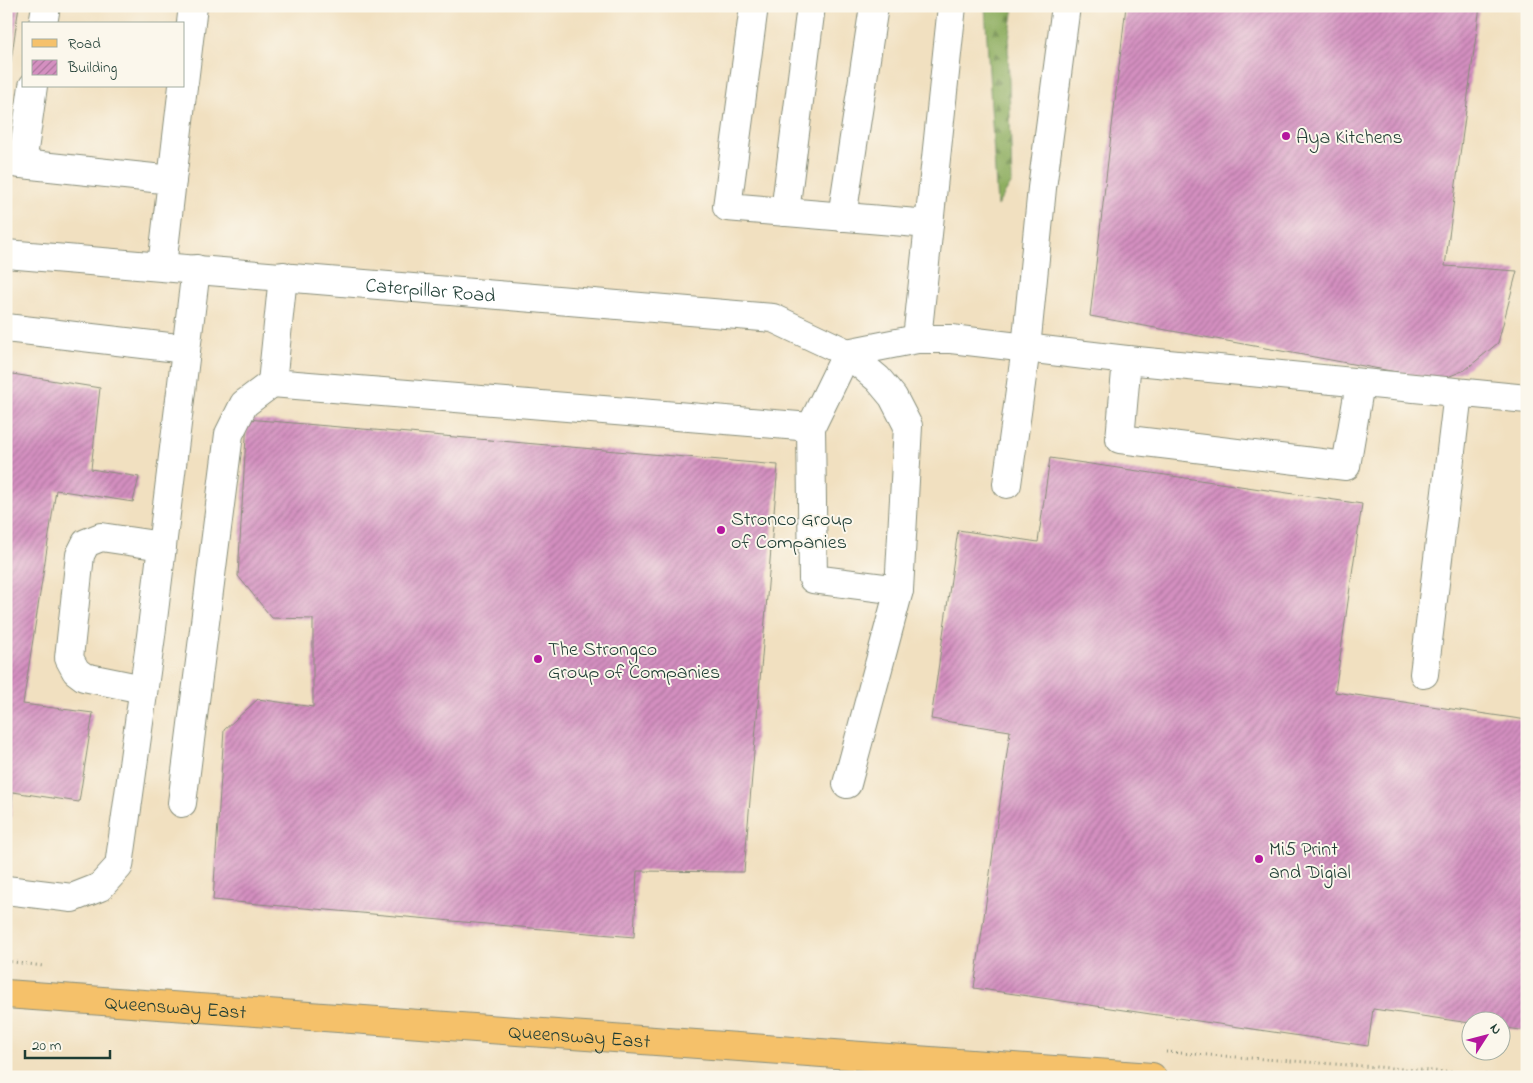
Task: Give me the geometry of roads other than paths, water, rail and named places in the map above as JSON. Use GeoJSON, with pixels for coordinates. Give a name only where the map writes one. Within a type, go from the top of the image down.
{"type":"FeatureCollection","features":[{"type":"Feature","properties":{"kind":"main road","name":"Queensway East"},"geometry":{"type":"LineString","coordinates":[[6,994],[1152,1077]]}},
{"type":"Feature","properties":{"kind":"street"},"geometry":{"type":"LineString","coordinates":[[43,22],[46,6]]}},
{"type":"Feature","properties":{"kind":"street"},"geometry":{"type":"LineString","coordinates":[[185,74],[193,6]]}},
{"type":"Feature","properties":{"kind":"street"},"geometry":{"type":"LineString","coordinates":[[754,6],[728,207],[929,224]]}},
{"type":"Feature","properties":{"kind":"street"},"geometry":{"type":"LineString","coordinates":[[786,212],[811,6]]}},
{"type":"Feature","properties":{"kind":"street"},"geometry":{"type":"LineString","coordinates":[[842,217],[874,6]]}},
{"type":"Feature","properties":{"kind":"street"},"geometry":{"type":"LineString","coordinates":[[917,339],[952,6]]}},
{"type":"Feature","properties":{"kind":"street"},"geometry":{"type":"LineString","coordinates":[[1007,484],[1026,348],[1042,188],[1066,6]]}},
{"type":"Feature","properties":{"kind":"street"},"geometry":{"type":"LineString","coordinates":[[33,88],[14,163],[172,180]]}},
{"type":"Feature","properties":{"kind":"street"},"geometry":{"type":"LineString","coordinates":[[162,266],[183,88]]}},
{"type":"Feature","properties":{"kind":"street","name":"Caterpillar Road"},"geometry":{"type":"LineString","coordinates":[[6,254],[773,318],[847,353],[878,380],[893,397],[908,426],[899,590],[847,784]]}},
{"type":"Feature","properties":{"kind":"street"},"geometry":{"type":"LineString","coordinates":[[6,890],[72,898],[100,887],[119,866],[144,689],[196,269]]}},
{"type":"Feature","properties":{"kind":"street"},"geometry":{"type":"LineString","coordinates":[[272,383],[283,276]]}},
{"type":"Feature","properties":{"kind":"street"},"geometry":{"type":"LineString","coordinates":[[6,328],[186,349]]}},
{"type":"Feature","properties":{"kind":"street"},"geometry":{"type":"LineString","coordinates":[[899,590],[813,579],[811,428],[847,353],[917,339],[951,339],[1128,360],[1527,399]]}},
{"type":"Feature","properties":{"kind":"street"},"geometry":{"type":"LineString","coordinates":[[1128,360],[1120,440],[1346,466],[1360,383]]}},
{"type":"Feature","properties":{"kind":"street"},"geometry":{"type":"LineString","coordinates":[[182,803],[230,434],[244,404],[272,383],[811,428]]}},
{"type":"Feature","properties":{"kind":"street"},"geometry":{"type":"LineString","coordinates":[[1424,674],[1458,393]]}},
{"type":"Feature","properties":{"kind":"street"},"geometry":{"type":"LineString","coordinates":[[144,689],[84,678],[76,671],[69,658],[80,555],[86,543],[101,537],[162,546]]}},
{"type":"Feature","properties":{"kind":"place","name":"Aya Kitchens"},"geometry":{"type":"Point","coordinates":[1286,136]}},
{"type":"Feature","properties":{"kind":"place","name":"Stronco Group of Companies"},"geometry":{"type":"Point","coordinates":[721,530]}},
{"type":"Feature","properties":{"kind":"place","name":"The Strongco Group of Companies"},"geometry":{"type":"Point","coordinates":[538,659]}},
{"type":"Feature","properties":{"kind":"place","name":"Mi5 Print and Digial"},"geometry":{"type":"Point","coordinates":[1259,859]}}]}
